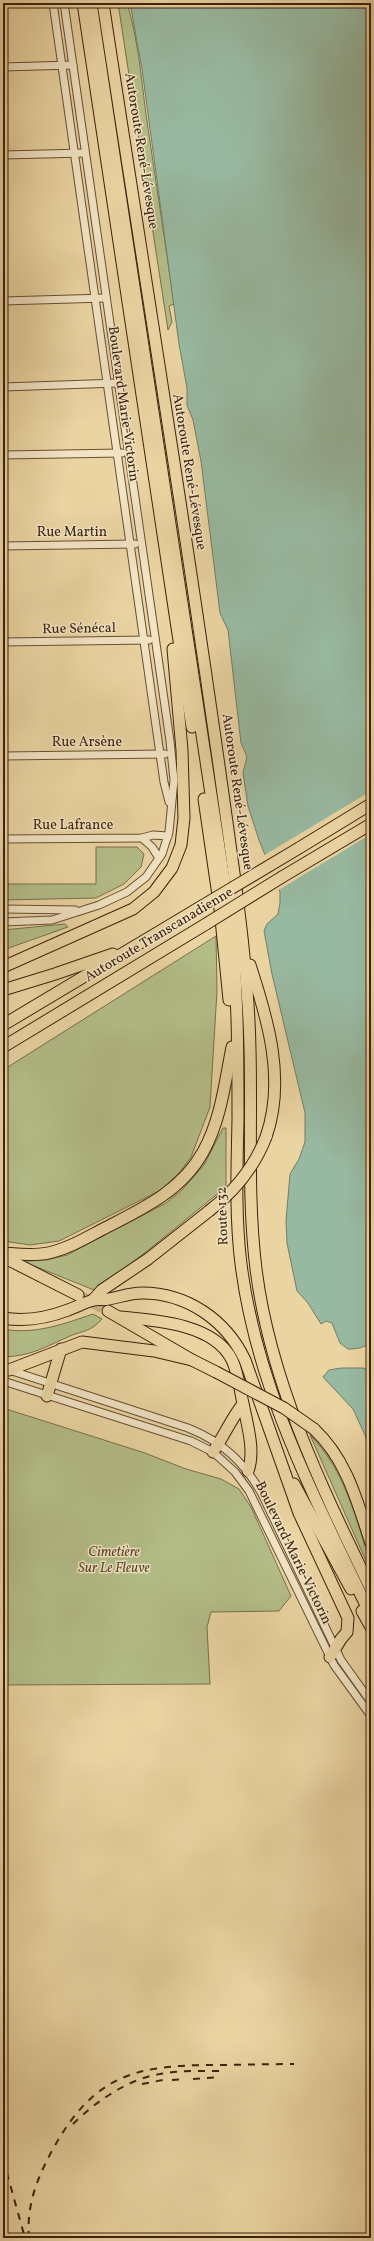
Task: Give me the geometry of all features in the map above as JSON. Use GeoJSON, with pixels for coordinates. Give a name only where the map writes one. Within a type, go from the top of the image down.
{"type":"FeatureCollection","features":[{"type":"Feature","properties":{"kind":"highway"},"geometry":{"type":"LineString","coordinates":[[3,967],[125,913],[147,899],[160,886],[172,868],[181,845],[184,826],[182,750],[172,648],[76,3]]}},
{"type":"Feature","properties":{"kind":"highway"},"geometry":{"type":"LineString","coordinates":[[83,3],[220,909],[232,1047],[237,1203]]}},
{"type":"Feature","properties":{"kind":"highway","name":"Autoroute René-Lévesque"},"geometry":{"type":"LineString","coordinates":[[91,3],[210,791]]}},
{"type":"Feature","properties":{"kind":"highway","name":"Autoroute René-Lévesque"},"geometry":{"type":"LineString","coordinates":[[103,3],[220,775],[243,945]]}},
{"type":"Feature","properties":{"kind":"highway","name":"Route 132"},"geometry":{"type":"LineString","coordinates":[[210,791],[229,914],[235,971],[238,1043],[237,1203],[244,1286],[253,1332],[265,1377],[289,1440],[371,1616]]}},
{"type":"Feature","properties":{"kind":"highway","name":"Autoroute Transcanadienne"},"geometry":{"type":"LineString","coordinates":[[3,1025],[371,804]]}},
{"type":"Feature","properties":{"kind":"highway","name":"Autoroute Transcanadienne"},"geometry":{"type":"LineString","coordinates":[[3,1047],[371,824]]}},
{"type":"Feature","properties":{"kind":"highway"},"geometry":{"type":"LineString","coordinates":[[3,990],[80,966],[144,940]]}},
{"type":"Feature","properties":{"kind":"highway"},"geometry":{"type":"LineString","coordinates":[[94,1300],[102,1290],[143,1263],[226,1198],[243,1180],[257,1158],[266,1137],[274,1104],[274,1064],[262,1002],[243,945]]}},
{"type":"Feature","properties":{"kind":"highway","name":"Route 132"},"geometry":{"type":"LineString","coordinates":[[243,945],[250,1044],[252,1225],[262,1303],[277,1367],[294,1414],[329,1497],[371,1589]]}},
{"type":"Feature","properties":{"kind":"highway"},"geometry":{"type":"LineString","coordinates":[[3,961],[40,951]]}},
{"type":"Feature","properties":{"kind":"highway"},"geometry":{"type":"LineString","coordinates":[[3,1253],[33,1255],[59,1250],[146,1207],[173,1188],[198,1161],[211,1136],[220,1110],[232,1047]]}},
{"type":"Feature","properties":{"kind":"highway"},"geometry":{"type":"LineString","coordinates":[[3,1257],[78,1295]]}},
{"type":"Feature","properties":{"kind":"highway"},"geometry":{"type":"LineString","coordinates":[[3,1318],[38,1319],[59,1314],[94,1300],[134,1294],[157,1294],[183,1301],[211,1317],[228,1334],[242,1353],[299,1513],[348,1618],[349,1630],[335,1646]]}},
{"type":"Feature","properties":{"kind":"highway"},"geometry":{"type":"LineString","coordinates":[[108,1310],[192,1360],[284,1408],[314,1429],[332,1450],[345,1471],[371,1543]]}},
{"type":"Feature","properties":{"kind":"highway"},"geometry":{"type":"LineString","coordinates":[[120,1317],[192,1329],[212,1338],[223,1348],[232,1360],[243,1404],[252,1459],[248,1471]]}},
{"type":"Feature","properties":{"kind":"highway"},"geometry":{"type":"LineString","coordinates":[[6,1369],[75,1343],[87,1342],[154,1351],[192,1360]]}},
{"type":"Feature","properties":{"kind":"highway"},"geometry":{"type":"LineString","coordinates":[[47,1396],[61,1349]]}},
{"type":"Feature","properties":{"kind":"highway"},"geometry":{"type":"LineString","coordinates":[[216,1448],[236,1412],[243,1404]]}},
{"type":"Feature","properties":{"kind":"highway"},"geometry":{"type":"LineString","coordinates":[[278,1456],[371,1627]]}},
{"type":"Feature","properties":{"kind":"street","name":"Boulevard Marie-Victorin"},"geometry":{"type":"LineString","coordinates":[[53,3],[160,754],[170,808]]}},
{"type":"Feature","properties":{"kind":"street","name":"Boulevard Marie-Victorin"},"geometry":{"type":"LineString","coordinates":[[3,922],[52,920],[79,910],[104,904],[133,889],[150,872],[159,858],[168,836],[174,780],[172,753],[64,3]]}},
{"type":"Feature","properties":{"kind":"street"},"geometry":{"type":"LineString","coordinates":[[3,67],[73,65]]}},
{"type":"Feature","properties":{"kind":"street"},"geometry":{"type":"LineString","coordinates":[[3,155],[85,153]]}},
{"type":"Feature","properties":{"kind":"street"},"geometry":{"type":"LineString","coordinates":[[3,302],[95,300],[106,298]]}},
{"type":"Feature","properties":{"kind":"street"},"geometry":{"type":"LineString","coordinates":[[3,386],[118,383]]}},
{"type":"Feature","properties":{"kind":"street"},"geometry":{"type":"LineString","coordinates":[[3,455],[128,452]]}},
{"type":"Feature","properties":{"kind":"street","name":"Rue Martin"},"geometry":{"type":"LineString","coordinates":[[3,546],[142,543]]}},
{"type":"Feature","properties":{"kind":"street","name":"Rue Sénécal"},"geometry":{"type":"LineString","coordinates":[[3,642],[155,639]]}},
{"type":"Feature","properties":{"kind":"street","name":"Rue Arsène"},"geometry":{"type":"LineString","coordinates":[[3,756],[172,753]]}},
{"type":"Feature","properties":{"kind":"street","name":"Rue Lafrance"},"geometry":{"type":"LineString","coordinates":[[3,839],[142,838],[158,835],[168,836]]}},
{"type":"Feature","properties":{"kind":"street"},"geometry":{"type":"LineString","coordinates":[[142,838],[152,847],[159,858]]}},
{"type":"Feature","properties":{"kind":"street","name":"Boulevard Marie-Victorin"},"geometry":{"type":"LineString","coordinates":[[3,909],[79,910]]}},
{"type":"Feature","properties":{"kind":"street","name":"Boulevard Marie-Victorin"},"geometry":{"type":"LineString","coordinates":[[6,1369],[188,1428],[216,1448],[252,1496],[335,1646],[344,1682],[371,1716]]}},
{"type":"Feature","properties":{"kind":"street","name":"Boulevard Marie-Victorin"},"geometry":{"type":"LineString","coordinates":[[3,1381],[216,1448],[239,1459],[262,1494],[347,1670],[371,1702]]}},
{"type":"Feature","properties":{"kind":"green space"},"geometry":{"type":"Polygon","coordinates":[[[118,3],[127,3],[139,58],[174,304],[169,306],[172,322],[168,330],[118,3]]]}},
{"type":"Feature","properties":{"kind":"green space"},"geometry":{"type":"Polygon","coordinates":[[[96,847],[137,847],[144,854],[141,867],[124,884],[96,898],[3,900],[3,884],[96,884],[96,847]]]}},
{"type":"Feature","properties":{"kind":"green space"},"geometry":{"type":"Polygon","coordinates":[[[65,924],[68,927],[3,950],[3,930],[65,924]]]}},
{"type":"Feature","properties":{"kind":"green space"},"geometry":{"type":"Polygon","coordinates":[[[216,936],[217,991],[210,1107],[191,1157],[179,1173],[161,1190],[59,1241],[30,1245],[3,1241],[3,1070],[216,936]]]}},
{"type":"Feature","properties":{"kind":"green space"},"geometry":{"type":"Polygon","coordinates":[[[223,1128],[226,1128],[226,1187],[126,1268],[94,1290],[27,1263],[27,1261],[47,1260],[67,1255],[166,1203],[181,1191],[204,1165],[223,1128]]]}},
{"type":"Feature","properties":{"kind":"green space"},"geometry":{"type":"Polygon","coordinates":[[[93,1314],[102,1319],[91,1329],[30,1353],[3,1357],[3,1329],[26,1331],[49,1328],[93,1314]]]}},
{"type":"Feature","properties":{"kind":"green space","name":"Cimetière Sur Le Fleuve"},"geometry":{"type":"Polygon","coordinates":[[[3,1408],[145,1453],[186,1469],[221,1479],[239,1489],[251,1507],[291,1596],[279,1611],[211,1612],[207,1627],[210,1684],[3,1685],[3,1408]]]}},
{"type":"Feature","properties":{"kind":"green space"},"geometry":{"type":"Polygon","coordinates":[[[310,1435],[322,1449],[341,1479],[360,1530],[371,1565],[371,1572],[310,1435]]]}},
{"type":"Feature","properties":{"kind":"shaded area"},"geometry":{"type":"Polygon","coordinates":[[[130,3],[371,3],[371,1341],[364,1347],[348,1349],[340,1343],[332,1323],[326,1321],[321,1324],[308,1303],[297,1291],[287,1243],[286,1221],[290,1174],[299,1159],[305,1142],[305,1113],[272,974],[264,931],[267,924],[278,914],[280,892],[259,840],[248,806],[243,773],[247,757],[241,743],[228,630],[220,613],[201,461],[193,420],[187,405],[187,388],[179,344],[142,69],[130,3]]]}},
{"type":"Feature","properties":{"kind":"shaded area"},"geometry":{"type":"Polygon","coordinates":[[[341,1368],[363,1368],[371,1371],[371,1460],[365,1435],[353,1409],[323,1377],[329,1370],[341,1368]]]}},
{"type":"Feature","properties":{"kind":"pier"},"geometry":{"type":"Polygon","coordinates":[[[371,791],[371,834],[277,891],[263,856],[371,791]]]}},
{"type":"Feature","properties":{"kind":"tunnel"},"geometry":{"type":"LineString","coordinates":[[78,1295],[108,1311]]}},
{"type":"Feature","properties":{"kind":"railway"},"geometry":{"type":"LineString","coordinates":[[29,2238],[29,2214],[31,2202],[42,2170],[68,2124],[84,2105],[101,2090],[119,2079],[139,2072],[162,2068],[187,2066],[294,2064]]}},
{"type":"Feature","properties":{"kind":"railway"},"geometry":{"type":"LineString","coordinates":[[73,2124],[102,2100],[124,2086],[136,2081],[148,2077],[176,2072],[225,2071]]}},
{"type":"Feature","properties":{"kind":"railway"},"geometry":{"type":"LineString","coordinates":[[193,2079],[219,2077]]}},
{"type":"Feature","properties":{"kind":"railway"},"geometry":{"type":"LineString","coordinates":[[172,2080],[184,2079]]}},
{"type":"Feature","properties":{"kind":"railway"},"geometry":{"type":"LineString","coordinates":[[142,2084],[163,2080]]}},
{"type":"Feature","properties":{"kind":"railway"},"geometry":{"type":"LineString","coordinates":[[3,2159],[25,2238]]}}]}
